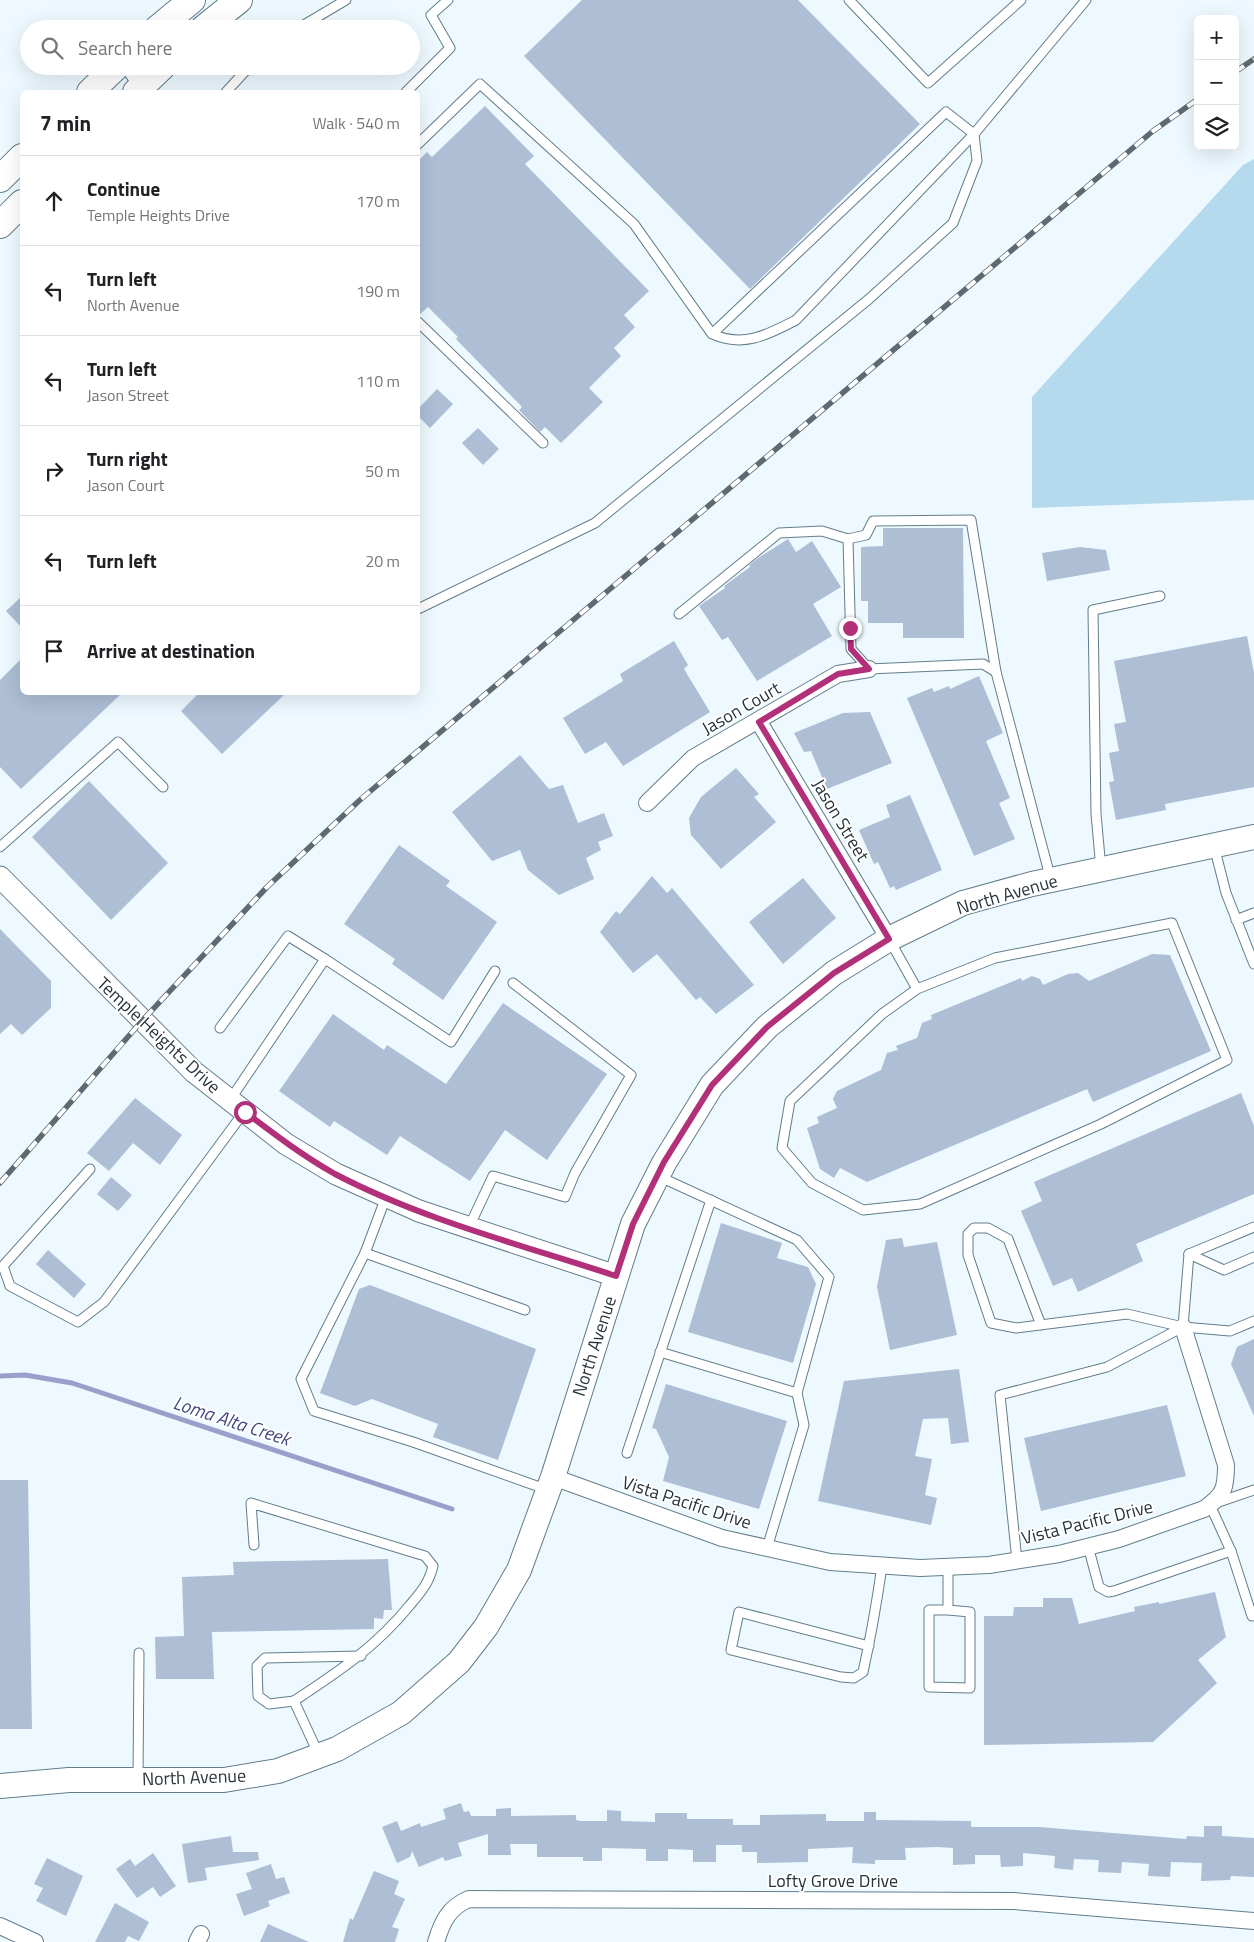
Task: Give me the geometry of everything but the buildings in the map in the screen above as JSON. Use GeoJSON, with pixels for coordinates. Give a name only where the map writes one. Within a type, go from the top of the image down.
{"type":"FeatureCollection","features":[{"type":"Feature","properties":{"kind":"main road"},"geometry":{"type":"LineString","coordinates":[[168,20],[192,0]]}},
{"type":"Feature","properties":{"kind":"main road"},"geometry":{"type":"LineString","coordinates":[[214,20],[239,0]]}},
{"type":"Feature","properties":{"kind":"main road"},"geometry":{"type":"LineString","coordinates":[[92,90],[108,75]]}},
{"type":"Feature","properties":{"kind":"main road"},"geometry":{"type":"LineString","coordinates":[[142,90],[155,75]]}},
{"type":"Feature","properties":{"kind":"main road"},"geometry":{"type":"LineString","coordinates":[[0,179],[20,159]]}},
{"type":"Feature","properties":{"kind":"main road"},"geometry":{"type":"LineString","coordinates":[[0,225],[20,205]]}},
{"type":"Feature","properties":{"kind":"main road","name":"North Avenue"},"geometry":{"type":"LineString","coordinates":[[0,1786],[69,1780],[224,1780],[278,1770],[320,1756],[337,1749],[400,1713],[459,1662],[486,1627],[519,1570],[550,1483],[633,1224],[657,1176],[712,1085],[767,1027],[834,973],[889,939],[963,904],[1051,880],[1254,837]]}},
{"type":"Feature","properties":{"kind":"street","name":"Jason Court"},"geometry":{"type":"LineString","coordinates":[[647,804],[693,758],[759,722],[838,674],[869,669]]}},
{"type":"Feature","properties":{"kind":"street","name":"Jason Street"},"geometry":{"type":"LineString","coordinates":[[759,722],[889,939]]}},
{"type":"Feature","properties":{"kind":"street","name":"Temple Heights Drive"},"geometry":{"type":"LineString","coordinates":[[0,877],[148,1028],[194,1072],[294,1149],[336,1174],[419,1211],[616,1276]]}},
{"type":"Feature","properties":{"kind":"street","name":"Vista Pacific Drive"},"geometry":{"type":"LineString","coordinates":[[550,1483],[722,1538],[830,1562],[920,1568],[989,1565],[1088,1546],[1127,1536],[1204,1509],[1216,1501],[1226,1486],[1226,1464],[1183,1327]]}},
{"type":"Feature","properties":{"kind":"street","name":"Lofty Grove Drive"},"geometry":{"type":"LineString","coordinates":[[436,1942],[443,1919],[459,1903],[469,1899],[1014,1901],[1254,1921]]}},
{"type":"Feature","properties":{"kind":"street"},"geometry":{"type":"LineString","coordinates":[[4,1927],[35,1942]]}},
{"type":"Feature","properties":{"kind":"lane"},"geometry":{"type":"LineString","coordinates":[[310,20],[346,0]]}},
{"type":"Feature","properties":{"kind":"lane"},"geometry":{"type":"LineString","coordinates":[[408,90],[450,48],[432,15],[448,0]]}},
{"type":"Feature","properties":{"kind":"lane"},"geometry":{"type":"LineString","coordinates":[[849,0],[928,83],[1021,0]]}},
{"type":"Feature","properties":{"kind":"lane"},"geometry":{"type":"LineString","coordinates":[[420,142],[480,84],[496,96],[634,224],[712,334],[728,342],[764,336],[796,320],[974,134],[1086,0]]}},
{"type":"Feature","properties":{"kind":"lane"},"geometry":{"type":"LineString","coordinates":[[130,75],[140,90]]}},
{"type":"Feature","properties":{"kind":"lane"},"geometry":{"type":"LineString","coordinates":[[228,90],[242,75]]}},
{"type":"Feature","properties":{"kind":"lane"},"geometry":{"type":"LineString","coordinates":[[420,608],[595,523],[869,299],[953,223],[977,161],[974,134],[946,112],[712,334]]}},
{"type":"Feature","properties":{"kind":"lane"},"geometry":{"type":"LineString","coordinates":[[420,324],[543,443]]}},
{"type":"Feature","properties":{"kind":"lane"},"geometry":{"type":"LineString","coordinates":[[679,614],[779,533],[822,530],[848,539],[866,534],[873,521],[971,520],[996,672],[1051,880]]}},
{"type":"Feature","properties":{"kind":"lane"},"geometry":{"type":"LineString","coordinates":[[848,539],[851,649],[869,669],[983,664],[996,672]]}},
{"type":"Feature","properties":{"kind":"lane"},"geometry":{"type":"LineString","coordinates":[[1101,870],[1096,814],[1093,610],[1160,596]]}},
{"type":"Feature","properties":{"kind":"lane"},"geometry":{"type":"LineString","coordinates":[[0,846],[118,742],[163,787]]}},
{"type":"Feature","properties":{"kind":"lane"},"geometry":{"type":"LineString","coordinates":[[1214,846],[1236,920],[1254,964]]}},
{"type":"Feature","properties":{"kind":"lane"},"geometry":{"type":"LineString","coordinates":[[1236,920],[1254,913]]}},
{"type":"Feature","properties":{"kind":"lane"},"geometry":{"type":"LineString","coordinates":[[1172,923],[1227,1060],[1101,1124],[920,1204],[863,1210],[812,1182],[782,1148],[790,1101],[882,1014],[918,989],[994,958],[1172,923]]}},
{"type":"Feature","properties":{"kind":"lane"},"geometry":{"type":"LineString","coordinates":[[220,1028],[288,936],[450,1042],[495,971]]}},
{"type":"Feature","properties":{"kind":"lane"},"geometry":{"type":"LineString","coordinates":[[889,939],[918,989]]}},
{"type":"Feature","properties":{"kind":"lane"},"geometry":{"type":"LineString","coordinates":[[90,1169],[3,1266],[10,1286],[78,1322],[104,1302],[237,1106],[325,959]]}},
{"type":"Feature","properties":{"kind":"lane"},"geometry":{"type":"LineString","coordinates":[[469,1228],[493,1176],[566,1197],[575,1173],[631,1075],[513,983]]}},
{"type":"Feature","properties":{"kind":"lane"},"geometry":{"type":"LineString","coordinates":[[657,1176],[797,1240],[829,1277],[797,1393],[804,1425],[767,1548]]}},
{"type":"Feature","properties":{"kind":"lane"},"geometry":{"type":"LineString","coordinates":[[386,1196],[365,1253],[301,1379],[314,1411],[550,1483]]}},
{"type":"Feature","properties":{"kind":"lane"},"geometry":{"type":"LineString","coordinates":[[627,1452],[711,1200]]}},
{"type":"Feature","properties":{"kind":"lane"},"geometry":{"type":"LineString","coordinates":[[1189,1254],[1254,1227]]}},
{"type":"Feature","properties":{"kind":"lane"},"geometry":{"type":"LineString","coordinates":[[1041,1325],[1008,1239],[988,1228],[974,1228],[968,1234],[968,1255],[991,1323],[1016,1328],[1041,1325],[1127,1314],[1183,1327],[1230,1331],[1254,1321]]}},
{"type":"Feature","properties":{"kind":"lane"},"geometry":{"type":"LineString","coordinates":[[365,1253],[525,1310]]}},
{"type":"Feature","properties":{"kind":"lane"},"geometry":{"type":"LineString","coordinates":[[1189,1254],[1224,1270],[1254,1257]]}},
{"type":"Feature","properties":{"kind":"lane"},"geometry":{"type":"LineString","coordinates":[[1183,1327],[1189,1254]]}},
{"type":"Feature","properties":{"kind":"lane"},"geometry":{"type":"LineString","coordinates":[[1017,1560],[1000,1395],[1107,1367],[1183,1327]]}},
{"type":"Feature","properties":{"kind":"lane"},"geometry":{"type":"LineString","coordinates":[[660,1352],[797,1393]]}},
{"type":"Feature","properties":{"kind":"lane"},"geometry":{"type":"LineString","coordinates":[[1252,1616],[1231,1551],[1210,1505],[1254,1490]]}},
{"type":"Feature","properties":{"kind":"lane"},"geometry":{"type":"LineString","coordinates":[[254,1545],[251,1503],[424,1556],[433,1566],[430,1581],[390,1630],[361,1656],[294,1701],[269,1704],[258,1696],[257,1666],[265,1658],[361,1656]]}},
{"type":"Feature","properties":{"kind":"lane"},"geometry":{"type":"LineString","coordinates":[[1088,1546],[1099,1587],[1108,1592],[1231,1551]]}},
{"type":"Feature","properties":{"kind":"lane"},"geometry":{"type":"LineString","coordinates":[[869,1646],[739,1612],[731,1650],[841,1677],[854,1678],[863,1672],[869,1646],[882,1566]]}},
{"type":"Feature","properties":{"kind":"lane"},"geometry":{"type":"LineString","coordinates":[[948,1567],[948,1610]]}},
{"type":"Feature","properties":{"kind":"lane"},"geometry":{"type":"LineString","coordinates":[[929,1610],[948,1610],[970,1612],[970,1688],[929,1687],[929,1610]]}},
{"type":"Feature","properties":{"kind":"lane"},"geometry":{"type":"LineString","coordinates":[[138,1780],[139,1653]]}},
{"type":"Feature","properties":{"kind":"lane"},"geometry":{"type":"LineString","coordinates":[[294,1701],[320,1756]]}},
{"type":"Feature","properties":{"kind":"shaded area"},"geometry":{"type":"Polygon","coordinates":[[[1254,159],[1254,500],[1032,508],[1032,397],[1243,165],[1254,159]]]}},
{"type":"Feature","properties":{"kind":"waterway","name":"Loma Alta Creek"},"geometry":{"type":"LineString","coordinates":[[0,1376],[25,1375],[72,1383],[452,1509]]}},
{"type":"Feature","properties":{"kind":"railway"},"geometry":{"type":"LineString","coordinates":[[1239,69],[1254,59]]}},
{"type":"Feature","properties":{"kind":"railway"},"geometry":{"type":"LineString","coordinates":[[0,1183],[141,1022],[267,887],[361,799],[1153,131],[1194,102]]}},
{"type":"Feature","properties":{"kind":"route"},"geometry":{"type":"LineString","coordinates":[[245,1112],[286,1144],[336,1174],[419,1211],[616,1276],[633,1224],[664,1162],[712,1085],[767,1027],[834,973],[889,939],[759,722],[838,674],[869,669],[851,649],[850,628]]}}]}
